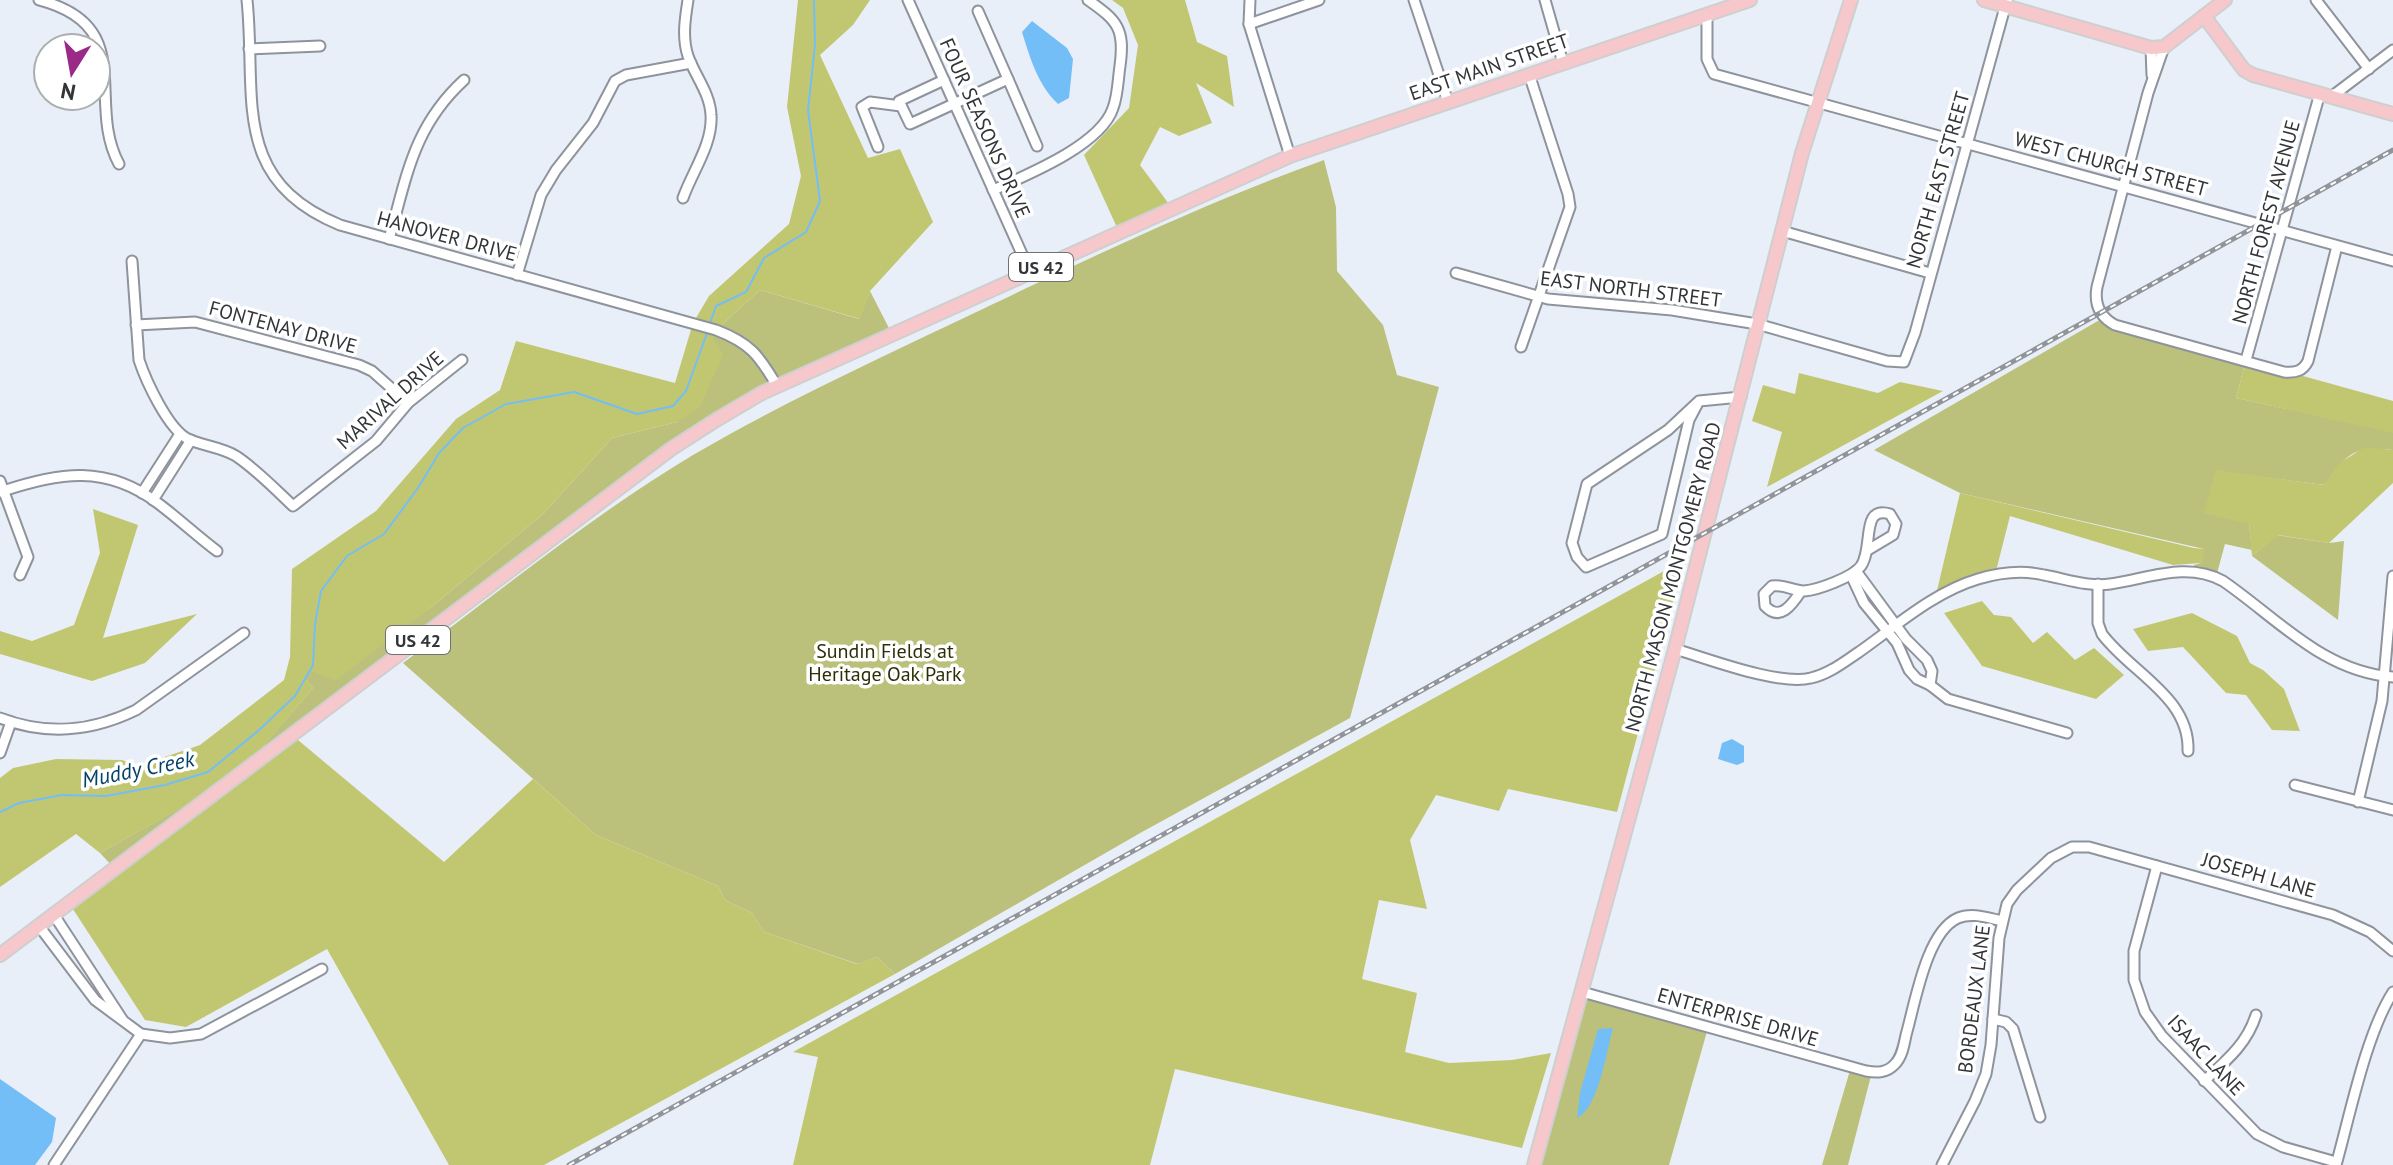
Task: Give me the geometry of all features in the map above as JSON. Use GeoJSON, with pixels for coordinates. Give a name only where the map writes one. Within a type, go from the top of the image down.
{"type":"FeatureCollection","features":[{"type":"Feature","properties":{"kind":"main road","name":"EAST MAIN STREET"},"geometry":{"type":"LineString","coordinates":[[1030,272],[1290,156],[1750,0]]}},
{"type":"Feature","properties":{"kind":"main road"},"geometry":{"type":"LineString","coordinates":[[1984,0],[2006,3],[2157,48],[2225,0]]}},
{"type":"Feature","properties":{"kind":"main road","name":"NORTH MASON MONTGOMERY ROAD"},"geometry":{"type":"LineString","coordinates":[[1534,1165],[1675,649],[1782,231],[1848,4]]}},
{"type":"Feature","properties":{"kind":"main road"},"geometry":{"type":"LineString","coordinates":[[2204,16],[2244,70],[2253,75],[2393,114]]}},
{"type":"Feature","properties":{"kind":"main road","name":"US 42"},"geometry":{"type":"LineString","coordinates":[[0,955],[671,449],[777,386],[1030,272]]}},
{"type":"Feature","properties":{"kind":"street"},"geometry":{"type":"LineString","coordinates":[[39,0],[71,12],[95,37],[105,71],[110,142],[119,164]]}},
{"type":"Feature","properties":{"kind":"street","name":"HANOVER DRIVE"},"geometry":{"type":"LineString","coordinates":[[247,0],[253,126],[263,159],[275,179],[295,200],[324,219],[716,330],[738,339],[757,354],[777,386]]}},
{"type":"Feature","properties":{"kind":"street"},"geometry":{"type":"LineString","coordinates":[[683,198],[711,126],[710,103],[691,63],[684,33],[688,0]]}},
{"type":"Feature","properties":{"kind":"street","name":"FOUR SEASONS DRIVE"},"geometry":{"type":"LineString","coordinates":[[908,0],[1030,272]]}},
{"type":"Feature","properties":{"kind":"street"},"geometry":{"type":"LineString","coordinates":[[993,190],[1072,151],[1098,129],[1112,111],[1122,47],[1121,35],[1113,20],[1088,0]]}},
{"type":"Feature","properties":{"kind":"street"},"geometry":{"type":"LineString","coordinates":[[1250,0],[1249,24],[1290,156]]}},
{"type":"Feature","properties":{"kind":"street"},"geometry":{"type":"LineString","coordinates":[[1249,24],[1319,0]]}},
{"type":"Feature","properties":{"kind":"street"},"geometry":{"type":"LineString","coordinates":[[1414,0],[1448,102]]}},
{"type":"Feature","properties":{"kind":"street"},"geometry":{"type":"LineString","coordinates":[[1545,0],[1563,63]]}},
{"type":"Feature","properties":{"kind":"street"},"geometry":{"type":"LineString","coordinates":[[2316,0],[2369,69]]}},
{"type":"Feature","properties":{"kind":"street","name":"NORTH EAST STREET"},"geometry":{"type":"LineString","coordinates":[[1904,362],[1912,344],[2006,3]]}},
{"type":"Feature","properties":{"kind":"street"},"geometry":{"type":"LineString","coordinates":[[978,11],[1037,146]]}},
{"type":"Feature","properties":{"kind":"street","name":"WEST CHURCH STREET"},"geometry":{"type":"LineString","coordinates":[[1707,15],[1707,59],[1714,74],[2393,261]]}},
{"type":"Feature","properties":{"kind":"street"},"geometry":{"type":"LineString","coordinates":[[249,49],[320,46]]}},
{"type":"Feature","properties":{"kind":"street"},"geometry":{"type":"LineString","coordinates":[[2157,48],[2152,83],[2096,293],[2103,318],[2115,325],[2284,372],[2299,371],[2308,361],[2337,246]]}},
{"type":"Feature","properties":{"kind":"street"},"geometry":{"type":"LineString","coordinates":[[2325,95],[2369,69],[2393,50]]}},
{"type":"Feature","properties":{"kind":"street"},"geometry":{"type":"LineString","coordinates":[[517,275],[541,195],[556,170],[593,123],[615,81],[626,75],[691,63]]}},
{"type":"Feature","properties":{"kind":"street"},"geometry":{"type":"LineString","coordinates":[[1521,347],[1570,207],[1529,74]]}},
{"type":"Feature","properties":{"kind":"street"},"geometry":{"type":"LineString","coordinates":[[944,80],[899,101],[910,124],[1008,79]]}},
{"type":"Feature","properties":{"kind":"street"},"geometry":{"type":"LineString","coordinates":[[389,239],[418,141],[438,107],[464,80]]}},
{"type":"Feature","properties":{"kind":"street","name":"NORTH FOREST AVENUE"},"geometry":{"type":"LineString","coordinates":[[2246,360],[2325,95]]}},
{"type":"Feature","properties":{"kind":"street"},"geometry":{"type":"LineString","coordinates":[[878,147],[862,107],[870,102],[901,106]]}},
{"type":"Feature","properties":{"kind":"street"},"geometry":{"type":"LineString","coordinates":[[1782,231],[1930,273]]}},
{"type":"Feature","properties":{"kind":"street"},"geometry":{"type":"LineString","coordinates":[[132,261],[139,360],[143,373],[180,434],[142,493]]}},
{"type":"Feature","properties":{"kind":"street","name":"EAST NORTH STREET"},"geometry":{"type":"LineString","coordinates":[[1456,273],[1538,297],[1672,310],[1757,324],[1887,361],[1904,362]]}},
{"type":"Feature","properties":{"kind":"street","name":"FONTENAY DRIVE"},"geometry":{"type":"LineString","coordinates":[[136,325],[188,321],[359,365],[372,371],[408,403]]}},
{"type":"Feature","properties":{"kind":"street","name":"MARIVAL DRIVE"},"geometry":{"type":"LineString","coordinates":[[180,434],[232,454],[254,469],[293,506],[376,441],[408,403],[462,360]]}},
{"type":"Feature","properties":{"kind":"street"},"geometry":{"type":"LineString","coordinates":[[1699,401],[1689,420],[1662,534],[1586,567],[1577,557],[1572,543],[1587,484],[1668,430],[1699,401],[1741,397]]}},
{"type":"Feature","properties":{"kind":"street"},"geometry":{"type":"LineString","coordinates":[[153,500],[191,440]]}},
{"type":"Feature","properties":{"kind":"street"},"geometry":{"type":"LineString","coordinates":[[20,575],[28,557],[1,488],[59,475],[94,475],[124,483],[153,500],[217,551]]}},
{"type":"Feature","properties":{"kind":"street"},"geometry":{"type":"LineString","coordinates":[[1801,591],[1854,573],[1868,550]]}},
{"type":"Feature","properties":{"kind":"street"},"geometry":{"type":"LineString","coordinates":[[1675,649],[1783,679],[1806,679],[1828,672],[1955,587],[1995,575],[2037,573],[2098,584],[2182,571],[2208,574],[2238,591],[2322,655],[2354,670],[2389,676]]}},
{"type":"Feature","properties":{"kind":"street"},"geometry":{"type":"LineString","coordinates":[[1854,573],[1864,603],[1927,660],[1932,671],[1930,685]]}},
{"type":"Feature","properties":{"kind":"street"},"geometry":{"type":"LineString","coordinates":[[2358,802],[2389,676],[2393,576]]}},
{"type":"Feature","properties":{"kind":"street"},"geometry":{"type":"LineString","coordinates":[[2098,584],[2098,623],[2102,634],[2175,706],[2187,733],[2188,751]]}},
{"type":"Feature","properties":{"kind":"street"},"geometry":{"type":"LineString","coordinates":[[1892,629],[1913,675],[1948,699],[2067,733]]}},
{"type":"Feature","properties":{"kind":"street"},"geometry":{"type":"LineString","coordinates":[[0,718],[60,730],[84,729],[119,718],[136,710],[244,633]]}},
{"type":"Feature","properties":{"kind":"street"},"geometry":{"type":"LineString","coordinates":[[0,753],[11,722]]}},
{"type":"Feature","properties":{"kind":"street"},"geometry":{"type":"LineString","coordinates":[[2295,785],[2393,810]]}},
{"type":"Feature","properties":{"kind":"street","name":"BORDEAUX LANE"},"geometry":{"type":"LineString","coordinates":[[1942,1165],[1982,1085],[1987,1068],[2002,921],[2007,904],[2017,890],[2061,851],[2077,846],[2107,851]]}},
{"type":"Feature","properties":{"kind":"street","name":"JOSEPH LANE"},"geometry":{"type":"LineString","coordinates":[[2107,851],[2344,918],[2370,932],[2393,951]]}},
{"type":"Feature","properties":{"kind":"street","name":"ISAAC LANE"},"geometry":{"type":"LineString","coordinates":[[2157,866],[2136,942],[2134,980],[2151,1022],[2240,1118],[2267,1140],[2336,1164]]}},
{"type":"Feature","properties":{"kind":"street"},"geometry":{"type":"LineString","coordinates":[[54,915],[124,1022]]}},
{"type":"Feature","properties":{"kind":"street","name":"ENTERPRISE DRIVE"},"geometry":{"type":"LineString","coordinates":[[1582,992],[1866,1071],[1885,1071],[1899,1058],[1931,950],[1942,932],[1957,918],[1972,915],[2002,921]]}},
{"type":"Feature","properties":{"kind":"street"},"geometry":{"type":"LineString","coordinates":[[39,926],[95,1000],[141,1034],[170,1038],[201,1034],[322,969]]}},
{"type":"Feature","properties":{"kind":"street"},"geometry":{"type":"LineString","coordinates":[[2336,1164],[2371,1041],[2393,992]]}},
{"type":"Feature","properties":{"kind":"street"},"geometry":{"type":"LineString","coordinates":[[2204,1081],[2247,1038],[2256,1015]]}},
{"type":"Feature","properties":{"kind":"street"},"geometry":{"type":"LineString","coordinates":[[1993,1019],[2006,1022],[2013,1029],[2040,1117]]}},
{"type":"Feature","properties":{"kind":"street"},"geometry":{"type":"LineString","coordinates":[[54,1165],[141,1034]]}},
{"type":"Feature","properties":{"kind":"green space"},"geometry":{"type":"Polygon","coordinates":[[[798,0],[870,0],[853,25],[820,55],[868,158],[900,149],[933,222],[870,291],[860,319],[760,290],[716,330],[713,340],[723,354],[700,407],[677,422],[612,438],[543,514],[429,609],[336,680],[310,671],[305,679],[313,688],[241,772],[292,735],[444,862],[533,779],[596,835],[718,886],[725,900],[752,913],[764,932],[857,964],[877,957],[895,974],[544,1165],[449,1165],[327,949],[186,1027],[145,1020],[69,903],[231,780],[100,853],[76,834],[0,887],[0,778],[13,768],[56,759],[122,760],[138,766],[200,745],[284,680],[290,657],[292,569],[376,511],[456,419],[500,390],[516,341],[675,383],[693,323],[709,296],[789,224],[801,176],[787,107],[798,0]]]}},
{"type":"Feature","properties":{"kind":"green space"},"geometry":{"type":"Polygon","coordinates":[[[1112,0],[1185,0],[1197,42],[1227,56],[1234,107],[1196,83],[1212,123],[1179,136],[1160,127],[1140,165],[1172,208],[1119,232],[1084,155],[1129,108],[1138,45],[1123,8],[1112,0]]]}},
{"type":"Feature","properties":{"kind":"green space","name":"Sundin Fields at Heritage Oak Park"},"geometry":{"type":"Polygon","coordinates":[[[1324,160],[1336,207],[1337,271],[1383,325],[1397,375],[1439,387],[1350,718],[1142,832],[895,974],[877,957],[858,964],[764,932],[752,913],[725,900],[718,886],[596,835],[403,663],[618,503],[729,434],[840,377],[1114,247],[1197,210],[1324,160]]]}},
{"type":"Feature","properties":{"kind":"green space"},"geometry":{"type":"Polygon","coordinates":[[[760,290],[859,319],[870,291],[892,334],[777,386],[672,449],[115,869],[100,853],[237,776],[313,688],[305,679],[310,671],[429,609],[543,514],[612,438],[677,422],[716,330],[760,290]]]}},
{"type":"Feature","properties":{"kind":"green space"},"geometry":{"type":"Polygon","coordinates":[[[2103,318],[2246,360],[2236,398],[2393,432],[2393,450],[2369,449],[2352,454],[2339,465],[2325,485],[2216,471],[2249,524],[2252,550],[2225,544],[2216,577],[2194,572],[2194,565],[2201,563],[2204,549],[1960,493],[1874,450],[2103,318]]]}},
{"type":"Feature","properties":{"kind":"green space"},"geometry":{"type":"Polygon","coordinates":[[[2246,360],[2393,401],[2393,433],[2236,398],[2246,360]]]}},
{"type":"Feature","properties":{"kind":"green space"},"geometry":{"type":"Polygon","coordinates":[[[1799,373],[1878,393],[1900,382],[1943,391],[1767,487],[1782,432],[1752,421],[1763,385],[1795,394],[1799,373]]]}},
{"type":"Feature","properties":{"kind":"green space"},"geometry":{"type":"Polygon","coordinates":[[[2365,447],[2393,450],[2393,483],[2329,543],[2278,535],[2252,556],[2249,524],[2204,513],[2216,470],[2324,485],[2341,462],[2365,447]]]}},
{"type":"Feature","properties":{"kind":"green space"},"geometry":{"type":"Polygon","coordinates":[[[1960,493],[2205,549],[2201,563],[2173,565],[2010,516],[1995,575],[1935,599],[1960,493]]]}},
{"type":"Feature","properties":{"kind":"green space"},"geometry":{"type":"Polygon","coordinates":[[[93,509],[138,525],[103,638],[197,614],[145,663],[92,681],[0,654],[0,631],[32,641],[74,625],[100,553],[93,509]]]}},
{"type":"Feature","properties":{"kind":"green space"},"geometry":{"type":"Polygon","coordinates":[[[2277,535],[2329,543],[2344,541],[2338,620],[2252,556],[2277,535]]]}},
{"type":"Feature","properties":{"kind":"green space"},"geometry":{"type":"Polygon","coordinates":[[[1684,560],[1617,812],[1508,789],[1499,811],[1436,795],[1410,840],[1427,909],[1379,900],[1362,979],[1417,993],[1405,1052],[1449,1063],[1512,1060],[1551,1053],[1522,1148],[1175,1069],[1150,1165],[793,1165],[818,1057],[793,1052],[1684,560]]]}},
{"type":"Feature","properties":{"kind":"green space"},"geometry":{"type":"Polygon","coordinates":[[[1982,601],[1994,615],[2011,617],[2033,643],[2047,632],[2075,660],[2094,648],[2124,675],[2096,699],[1982,666],[1944,613],[1982,601]]]}},
{"type":"Feature","properties":{"kind":"green space"},"geometry":{"type":"Polygon","coordinates":[[[2192,613],[2237,636],[2250,663],[2284,689],[2300,731],[2272,730],[2246,695],[2226,693],[2183,647],[2148,651],[2133,629],[2192,613]]]}},
{"type":"Feature","properties":{"kind":"green space"},"geometry":{"type":"Polygon","coordinates":[[[1582,992],[1708,1028],[1669,1165],[1534,1165],[1582,992]]]}},
{"type":"Feature","properties":{"kind":"green space"},"geometry":{"type":"Polygon","coordinates":[[[1851,1067],[1872,1072],[1848,1165],[1822,1165],[1851,1067]]]}},
{"type":"Feature","properties":{"kind":"water"},"geometry":{"type":"Polygon","coordinates":[[[1032,21],[1067,48],[1073,59],[1069,98],[1058,104],[1040,80],[1025,42],[1022,32],[1032,21]]]}},
{"type":"Feature","properties":{"kind":"water"},"geometry":{"type":"Polygon","coordinates":[[[1732,739],[1744,746],[1744,762],[1737,765],[1718,759],[1722,743],[1732,739]]]}},
{"type":"Feature","properties":{"kind":"water"},"geometry":{"type":"Polygon","coordinates":[[[1613,1028],[1596,1091],[1591,1103],[1577,1118],[1580,1093],[1598,1029],[1613,1028]]]}},
{"type":"Feature","properties":{"kind":"water"},"geometry":{"type":"Polygon","coordinates":[[[0,1079],[56,1118],[52,1142],[35,1165],[0,1165],[0,1079]]]}},
{"type":"Feature","properties":{"kind":"waterway","name":"Muddy Creek"},"geometry":{"type":"LineString","coordinates":[[710,323],[716,306],[746,292],[764,258],[806,232],[820,201],[808,110],[815,45],[814,0]]}},
{"type":"Feature","properties":{"kind":"waterway","name":"Muddy Creek"},"geometry":{"type":"LineString","coordinates":[[0,812],[19,803],[62,795],[106,796],[165,785],[208,772],[295,696],[313,665],[315,624],[321,591],[347,556],[384,534],[439,453],[463,428],[506,404],[574,392],[637,414],[673,406],[686,391],[707,333]]}},
{"type":"Feature","properties":{"kind":"railway"},"geometry":{"type":"LineString","coordinates":[[569,1165],[2393,150]]}}]}
